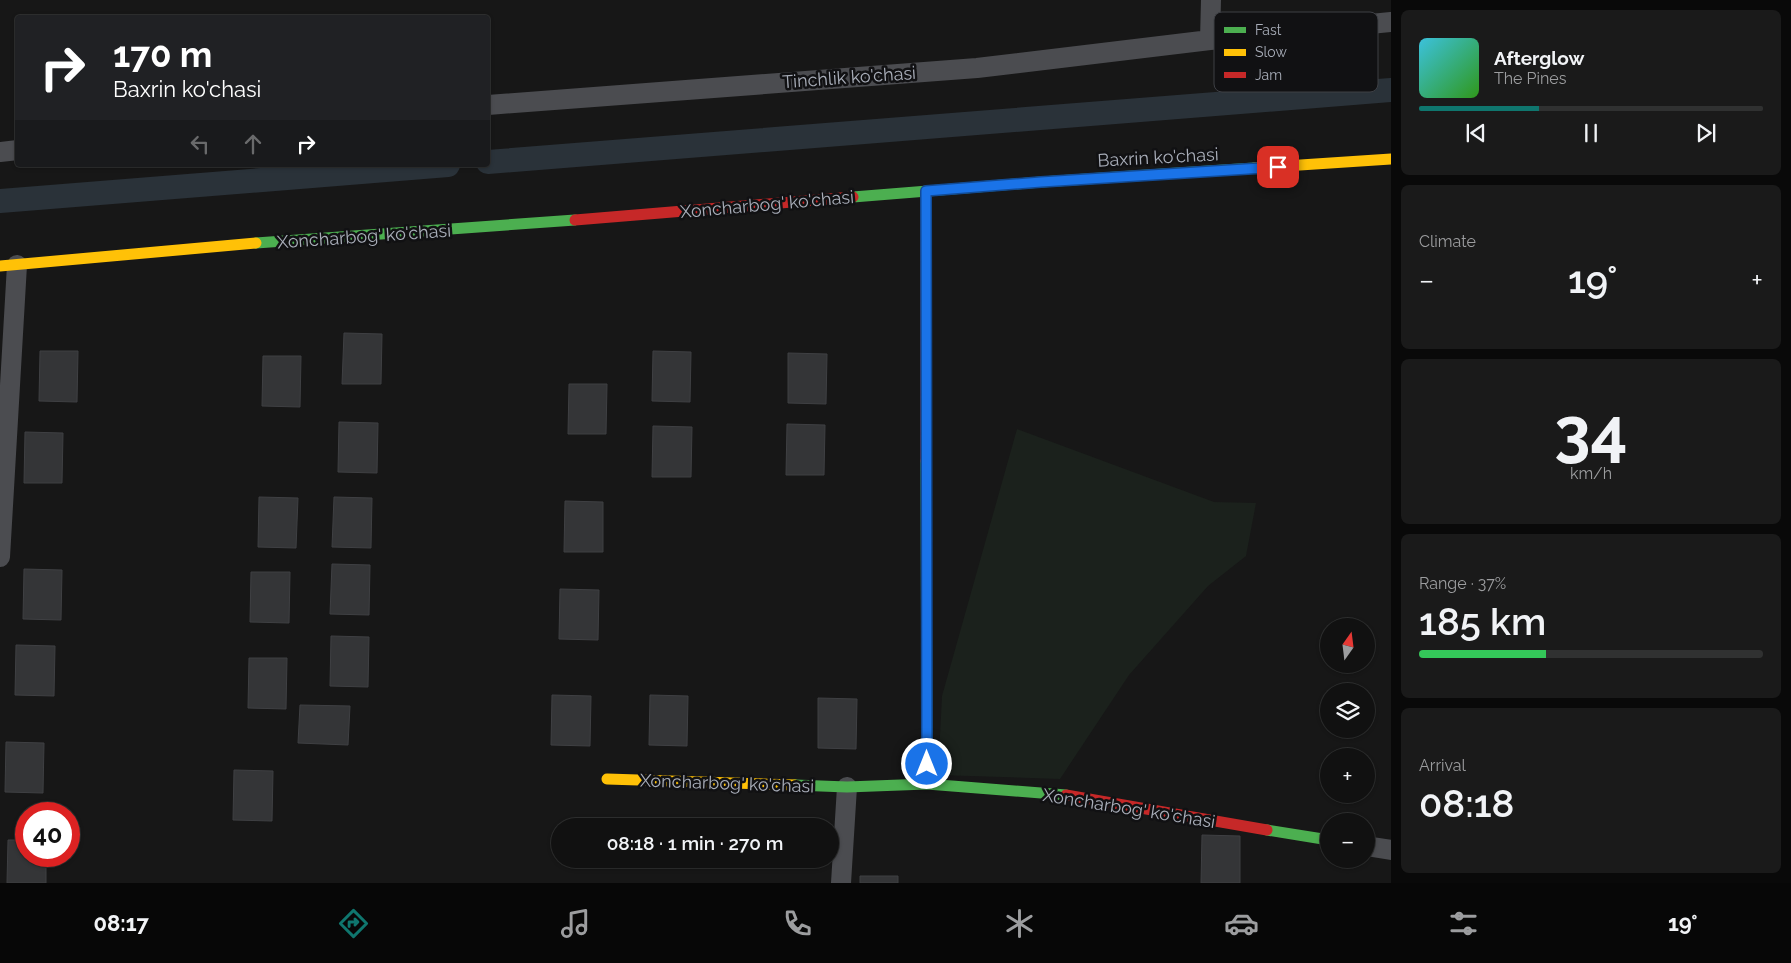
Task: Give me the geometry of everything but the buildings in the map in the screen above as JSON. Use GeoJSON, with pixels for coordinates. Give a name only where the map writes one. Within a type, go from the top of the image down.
{"type":"FeatureCollection","features":[{"type":"Feature","properties":{"kind":"street"},"geometry":{"type":"LineString","coordinates":[[1210,40],[1211,0]]}},
{"type":"Feature","properties":{"kind":"street","name":"Tinchlik ko'chasi"},"geometry":{"type":"LineString","coordinates":[[1378,23],[1391,22]]}},
{"type":"Feature","properties":{"kind":"street","name":"Tinchlik ko'chasi"},"geometry":{"type":"LineString","coordinates":[[490,105],[976,68],[1214,40]]}},
{"type":"Feature","properties":{"kind":"street"},"geometry":{"type":"LineString","coordinates":[[0,152],[15,150]]}},
{"type":"Feature","properties":{"kind":"street","name":"Baxrin ko'chasi"},"geometry":{"type":"LineString","coordinates":[[926,191],[1391,159]]}},
{"type":"Feature","properties":{"kind":"street"},"geometry":{"type":"LineString","coordinates":[[926,191],[927,784]]}},
{"type":"Feature","properties":{"kind":"street","name":"Xoncharbog' ko'chasi"},"geometry":{"type":"LineString","coordinates":[[0,557],[9,265],[317,238],[498,227],[926,191]]}},
{"type":"Feature","properties":{"kind":"street","name":"Xoncharbog' ko'chasi"},"geometry":{"type":"LineString","coordinates":[[607,780],[847,787],[927,784],[1060,794],[1179,816],[1320,839]]}},
{"type":"Feature","properties":{"kind":"street"},"geometry":{"type":"LineString","coordinates":[[841,883],[847,787]]}},
{"type":"Feature","properties":{"kind":"street"},"geometry":{"type":"LineString","coordinates":[[1375,847],[1391,850]]}},
{"type":"Feature","properties":{"kind":"shaded area"},"geometry":{"type":"Polygon","coordinates":[[[1017,429],[1214,502],[1256,503],[1246,556],[1208,586],[1129,675],[1060,779],[938,775],[942,696],[1017,429]]]}},
{"type":"Feature","properties":{"kind":"waterway"},"geometry":{"type":"LineString","coordinates":[[1378,91],[1391,90]]}},
{"type":"Feature","properties":{"kind":"waterway"},"geometry":{"type":"LineString","coordinates":[[490,162],[1366,92]]}},
{"type":"Feature","properties":{"kind":"waterway"},"geometry":{"type":"LineString","coordinates":[[0,201],[423,167]]}},
{"type":"Feature","properties":{"kind":"traffic: fast"},"geometry":{"type":"LineString","coordinates":[[853,197],[1254,168]]}},
{"type":"Feature","properties":{"kind":"traffic: fast"},"geometry":{"type":"LineString","coordinates":[[256,243],[575,220]]}},
{"type":"Feature","properties":{"kind":"traffic: fast"},"geometry":{"type":"LineString","coordinates":[[926,461],[927,784]]}},
{"type":"Feature","properties":{"kind":"traffic: fast"},"geometry":{"type":"LineString","coordinates":[[795,785],[847,787],[927,784],[1066,795]]}},
{"type":"Feature","properties":{"kind":"traffic: fast"},"geometry":{"type":"LineString","coordinates":[[1267,830],[1320,839]]}},
{"type":"Feature","properties":{"kind":"traffic: slow"},"geometry":{"type":"LineString","coordinates":[[1254,168],[1391,159]]}},
{"type":"Feature","properties":{"kind":"traffic: slow"},"geometry":{"type":"LineString","coordinates":[[0,266],[256,243]]}},
{"type":"Feature","properties":{"kind":"traffic: slow"},"geometry":{"type":"LineString","coordinates":[[607,779],[795,785]]}},
{"type":"Feature","properties":{"kind":"traffic: jam"},"geometry":{"type":"LineString","coordinates":[[926,191],[926,461]]}},
{"type":"Feature","properties":{"kind":"traffic: jam"},"geometry":{"type":"LineString","coordinates":[[575,220],[853,197]]}},
{"type":"Feature","properties":{"kind":"traffic: jam"},"geometry":{"type":"LineString","coordinates":[[1066,795],[1267,830]]}},
{"type":"Feature","properties":{"kind":"route"},"geometry":{"type":"LineString","coordinates":[[927,764],[926,191],[1278,167]]}}]}
